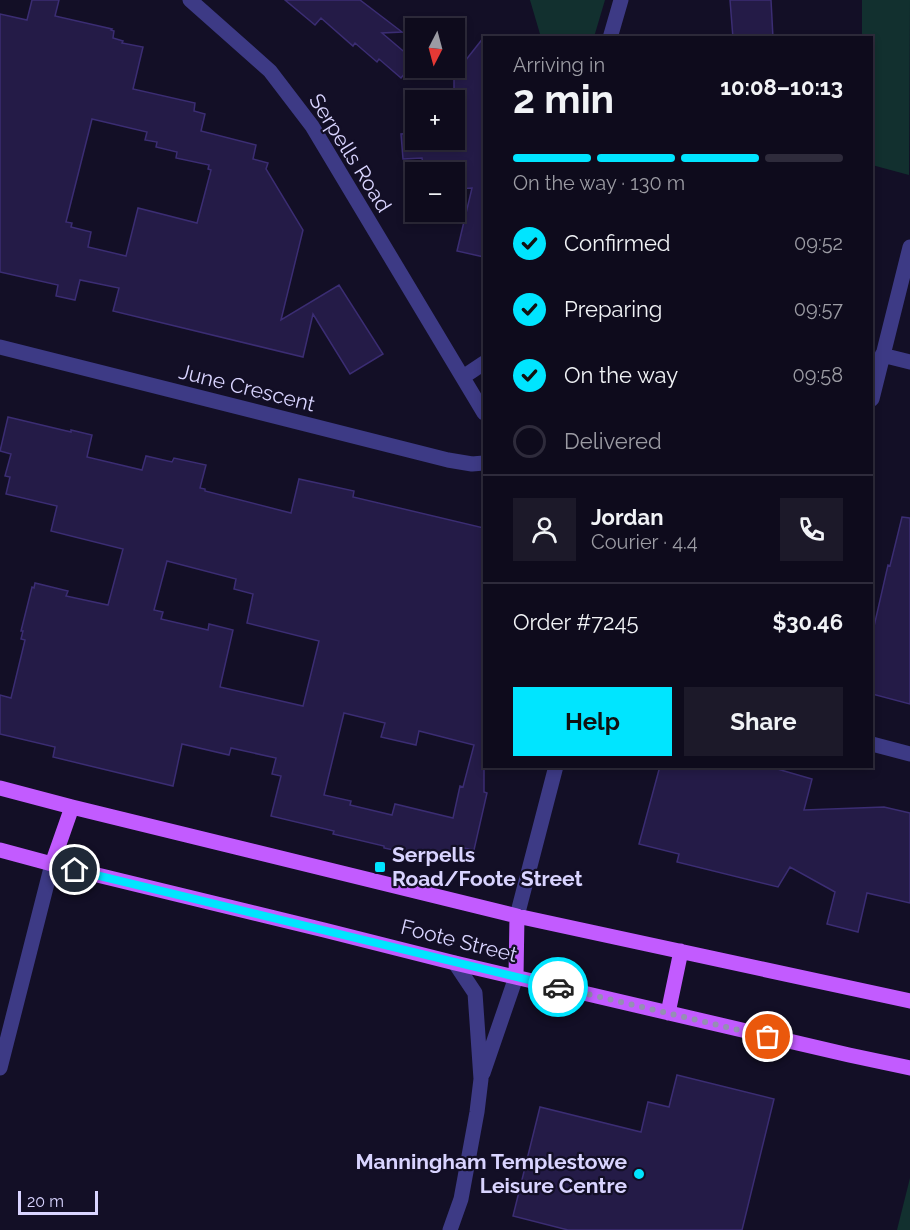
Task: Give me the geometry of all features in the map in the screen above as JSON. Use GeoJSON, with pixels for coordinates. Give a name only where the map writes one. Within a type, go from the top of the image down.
{"type":"FeatureCollection","features":[{"type":"Feature","properties":{"kind":"main road","name":"Foote Street"},"geometry":{"type":"LineString","coordinates":[[0,788],[518,916],[910,1001]]}},
{"type":"Feature","properties":{"kind":"main road"},"geometry":{"type":"LineString","coordinates":[[52,864],[72,807]]}},
{"type":"Feature","properties":{"kind":"main road","name":"Foote Street"},"geometry":{"type":"LineString","coordinates":[[0,850],[455,963],[910,1068]]}},
{"type":"Feature","properties":{"kind":"main road"},"geometry":{"type":"LineString","coordinates":[[516,977],[518,916]]}},
{"type":"Feature","properties":{"kind":"main road"},"geometry":{"type":"LineString","coordinates":[[668,1013],[681,951]]}},
{"type":"Feature","properties":{"kind":"street","name":"Serpells Road"},"geometry":{"type":"LineString","coordinates":[[190,0],[270,71],[312,126],[483,411]]}},
{"type":"Feature","properties":{"kind":"street"},"geometry":{"type":"LineString","coordinates":[[611,36],[621,0]]}},
{"type":"Feature","properties":{"kind":"street"},"geometry":{"type":"LineString","coordinates":[[873,395],[910,247]]}},
{"type":"Feature","properties":{"kind":"street","name":"June Crescent"},"geometry":{"type":"LineString","coordinates":[[0,347],[448,460],[472,464],[483,463]]}},
{"type":"Feature","properties":{"kind":"street"},"geometry":{"type":"LineString","coordinates":[[882,355],[910,362]]}},
{"type":"Feature","properties":{"kind":"street"},"geometry":{"type":"LineString","coordinates":[[464,377],[483,364]]}},
{"type":"Feature","properties":{"kind":"street"},"geometry":{"type":"LineString","coordinates":[[873,744],[910,754]]}},
{"type":"Feature","properties":{"kind":"street"},"geometry":{"type":"LineString","coordinates":[[518,916],[555,768]]}},
{"type":"Feature","properties":{"kind":"street"},"geometry":{"type":"LineString","coordinates":[[0,1068],[52,864]]}},
{"type":"Feature","properties":{"kind":"street"},"geometry":{"type":"LineString","coordinates":[[450,1230],[461,1199],[481,1079],[475,993],[455,963]]}},
{"type":"Feature","properties":{"kind":"street"},"geometry":{"type":"LineString","coordinates":[[481,1079],[516,977]]}},
{"type":"Feature","properties":{"kind":"green space"},"geometry":{"type":"Polygon","coordinates":[[[530,0],[605,0],[594,36],[542,36],[530,0]]]}},
{"type":"Feature","properties":{"kind":"green space"},"geometry":{"type":"Polygon","coordinates":[[[862,0],[910,0],[909,175],[873,165],[873,36],[862,36],[862,0]]]}},
{"type":"Feature","properties":{"kind":"green space"},"geometry":{"type":"Polygon","coordinates":[[[910,1178],[910,1230],[897,1230],[910,1178]]]}},
{"type":"Feature","properties":{"kind":"building"},"geometry":{"type":"Polygon","coordinates":[[[32,0],[59,0],[55,16],[112,29],[113,38],[123,41],[122,43],[143,47],[133,89],[195,103],[194,111],[205,114],[201,131],[256,145],[253,159],[268,163],[266,169],[303,230],[281,320],[339,285],[383,354],[350,374],[313,314],[303,357],[113,311],[119,288],[80,280],[75,300],[56,296],[58,285],[0,272],[0,14],[27,20],[32,0]],[[92,119],[66,222],[72,223],[71,227],[91,232],[88,247],[126,256],[138,208],[197,223],[211,170],[208,169],[209,165],[176,158],[177,152],[156,147],[157,142],[145,140],[147,132],[92,119]]]}},
{"type":"Feature","properties":{"kind":"building"},"geometry":{"type":"Polygon","coordinates":[[[285,0],[360,0],[402,32],[382,33],[405,53],[405,73],[401,78],[355,43],[353,46],[321,18],[315,25],[285,0]]]}},
{"type":"Feature","properties":{"kind":"building"},"geometry":{"type":"Polygon","coordinates":[[[730,0],[771,0],[773,36],[733,36],[730,0]]]}},
{"type":"Feature","properties":{"kind":"building"},"geometry":{"type":"Polygon","coordinates":[[[483,38],[483,257],[457,251],[472,188],[465,188],[465,162],[423,162],[422,158],[403,159],[401,134],[405,134],[405,150],[465,150],[465,90],[454,90],[454,78],[465,78],[465,61],[483,38]]]}},
{"type":"Feature","properties":{"kind":"building"},"geometry":{"type":"Polygon","coordinates":[[[8,417],[92,435],[87,457],[142,470],[146,456],[172,462],[174,458],[206,465],[200,488],[205,491],[291,513],[299,479],[354,491],[353,497],[483,528],[483,768],[484,792],[487,793],[474,850],[460,849],[458,859],[431,853],[430,858],[384,848],[384,846],[333,834],[334,831],[271,816],[281,776],[272,774],[276,758],[231,748],[229,755],[182,744],[173,786],[53,757],[55,747],[0,734],[0,695],[11,698],[25,640],[21,639],[23,631],[21,631],[32,587],[34,588],[35,583],[68,591],[66,596],[108,605],[123,549],[51,531],[57,506],[6,494],[10,477],[5,476],[11,454],[0,451],[8,417]],[[167,561],[154,610],[163,612],[161,619],[208,630],[209,624],[233,630],[220,687],[303,706],[319,641],[247,623],[253,594],[234,589],[236,579],[167,561]],[[344,713],[324,795],[351,801],[350,805],[392,815],[395,804],[453,818],[460,786],[463,787],[474,745],[419,731],[416,745],[381,737],[385,723],[344,713]]]}},
{"type":"Feature","properties":{"kind":"building"},"geometry":{"type":"Polygon","coordinates":[[[902,517],[910,518],[910,704],[873,694],[873,631],[888,565],[890,566],[902,517]]]}},
{"type":"Feature","properties":{"kind":"building"},"geometry":{"type":"Polygon","coordinates":[[[659,768],[774,768],[812,779],[804,810],[884,807],[910,813],[910,903],[867,893],[858,932],[827,924],[835,892],[790,867],[778,887],[677,862],[679,854],[639,844],[659,768]]]}},
{"type":"Feature","properties":{"kind":"building","name":"Manningham Templestowe Leisure Centre"},"geometry":{"type":"Polygon","coordinates":[[[677,1075],[774,1099],[742,1230],[568,1230],[513,1216],[540,1107],[641,1132],[648,1102],[669,1107],[677,1075]]]}},
{"type":"Feature","properties":{"kind":"way so far"},"geometry":{"type":"LineString","coordinates":[[558,987],[768,1037]]}},
{"type":"Feature","properties":{"kind":"place","name":"Serpells Road/Foote Street"},"geometry":{"type":"Point","coordinates":[380,867]}},
{"type":"Feature","properties":{"kind":"place","name":"Manningham Templestowe Leisure Centre"},"geometry":{"type":"Point","coordinates":[639,1174]}},
{"type":"Feature","properties":{"kind":"route"},"geometry":{"type":"LineString","coordinates":[[75,870],[558,987]]}}]}
